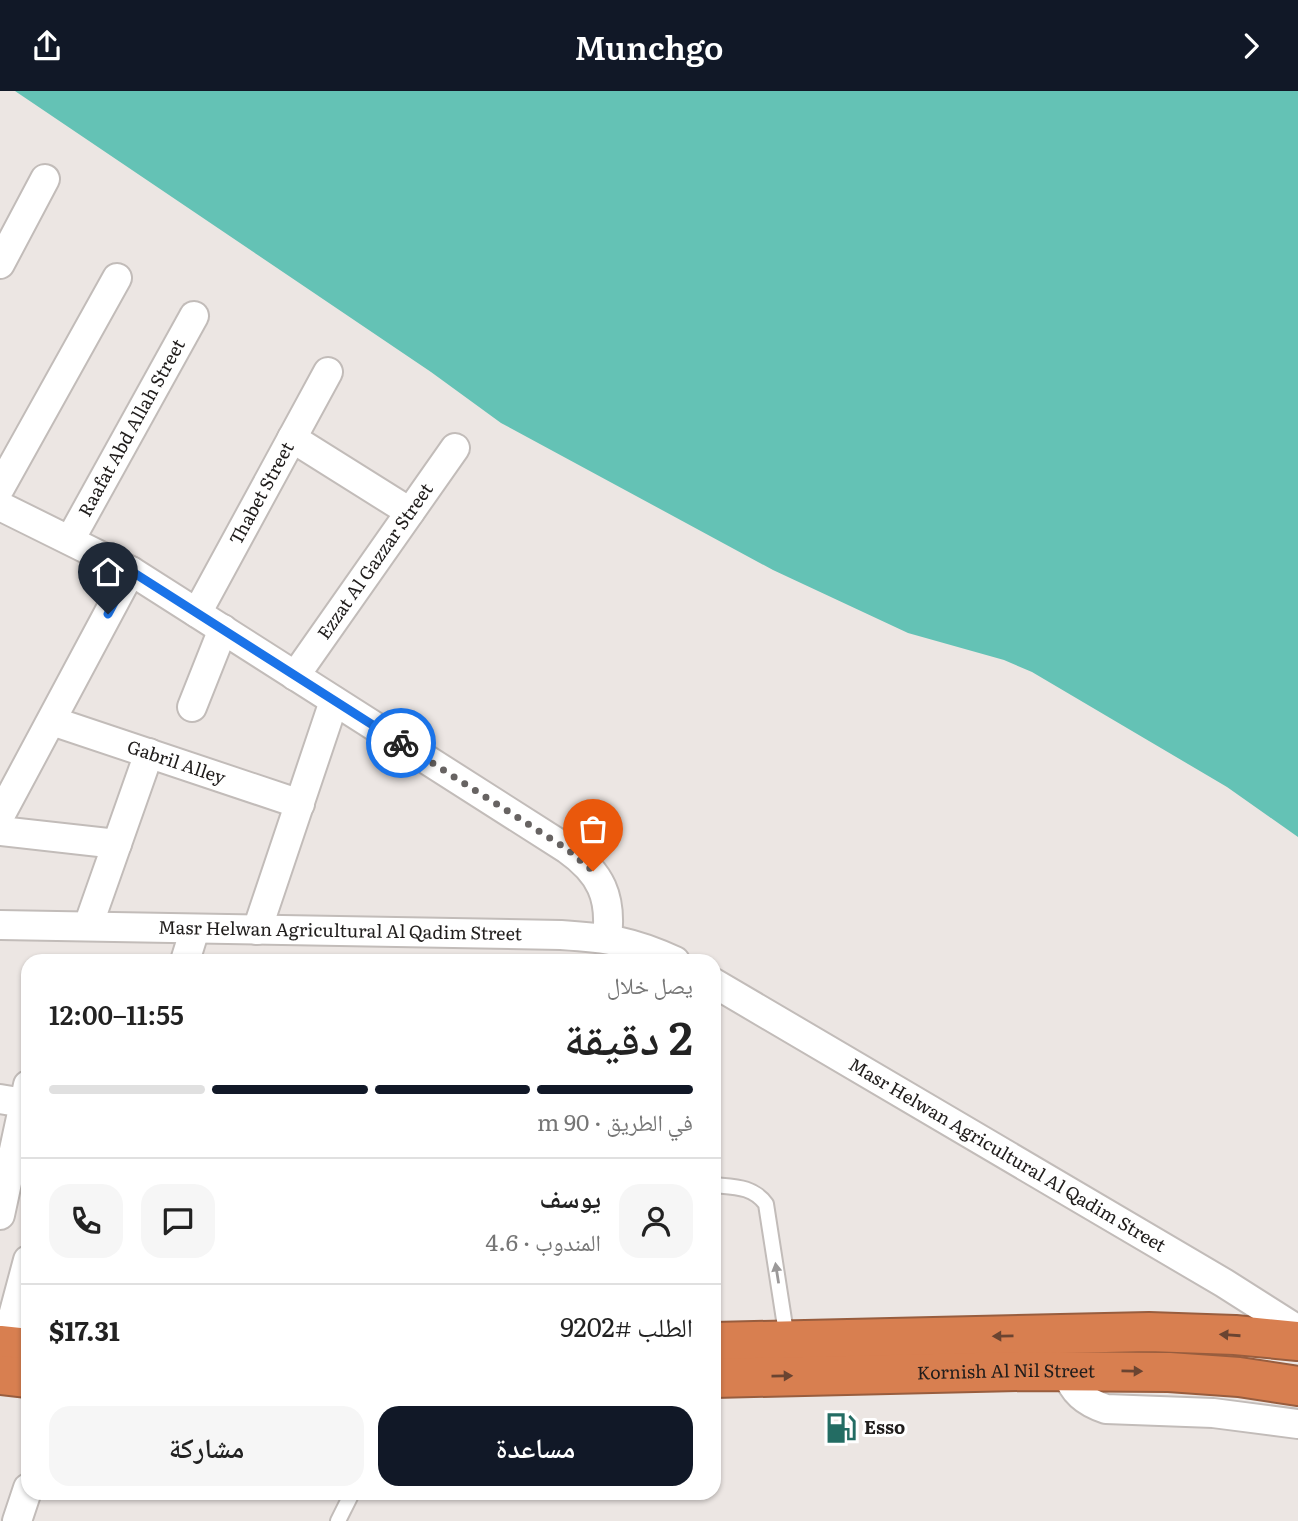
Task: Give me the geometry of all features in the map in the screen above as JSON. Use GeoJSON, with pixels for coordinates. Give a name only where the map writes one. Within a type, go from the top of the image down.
{"type":"FeatureCollection","features":[{"type":"Feature","properties":{"kind":"highway","name":"Kornish Al Nil Street"},"geometry":{"type":"LineString","coordinates":[[721,1342],[1149,1332],[1225,1334],[1298,1341]]}},
{"type":"Feature","properties":{"kind":"highway"},"geometry":{"type":"LineString","coordinates":[[8,1353],[21,1369]]}},
{"type":"Feature","properties":{"kind":"highway","name":"Kornish Al Nil Street"},"geometry":{"type":"LineString","coordinates":[[721,1378],[1169,1371],[1298,1386]]}},
{"type":"Feature","properties":{"kind":"street"},"geometry":{"type":"LineString","coordinates":[[0,264],[45,179]]}},
{"type":"Feature","properties":{"kind":"street"},"geometry":{"type":"LineString","coordinates":[[0,488],[117,278]]}},
{"type":"Feature","properties":{"kind":"street","name":"Raafat Abd Allah Street"},"geometry":{"type":"LineString","coordinates":[[70,540],[194,316]]}},
{"type":"Feature","properties":{"kind":"street","name":"Thabet Street"},"geometry":{"type":"LineString","coordinates":[[197,613],[328,372]]}},
{"type":"Feature","properties":{"kind":"street"},"geometry":{"type":"LineString","coordinates":[[292,438],[410,512]]}},
{"type":"Feature","properties":{"kind":"street","name":"Ezzat Al Gazzar Street"},"geometry":{"type":"LineString","coordinates":[[295,676],[455,448]]}},
{"type":"Feature","properties":{"kind":"street"},"geometry":{"type":"LineString","coordinates":[[0,506],[131,571],[581,859],[593,871],[608,903],[607,938]]}},
{"type":"Feature","properties":{"kind":"street"},"geometry":{"type":"LineString","coordinates":[[0,816],[131,571]]}},
{"type":"Feature","properties":{"kind":"street"},"geometry":{"type":"LineString","coordinates":[[192,707],[223,629]]}},
{"type":"Feature","properties":{"kind":"street"},"geometry":{"type":"LineString","coordinates":[[257,930],[334,701]]}},
{"type":"Feature","properties":{"kind":"street","name":"Gabril Alley"},"geometry":{"type":"LineString","coordinates":[[52,721],[300,804]]}},
{"type":"Feature","properties":{"kind":"street"},"geometry":{"type":"LineString","coordinates":[[88,926],[149,753]]}},
{"type":"Feature","properties":{"kind":"street"},"geometry":{"type":"LineString","coordinates":[[0,831],[117,844]]}},
{"type":"Feature","properties":{"kind":"street","name":"Masr Helwan Agricultural Al Qadim Street"},"geometry":{"type":"LineString","coordinates":[[0,925],[561,935],[607,938],[643,946],[660,954]]}},
{"type":"Feature","properties":{"kind":"street"},"geometry":{"type":"LineString","coordinates":[[187,954],[194,929]]}},
{"type":"Feature","properties":{"kind":"street","name":"Masr Helwan Agricultural Al Qadim Street"},"geometry":{"type":"LineString","coordinates":[[721,987],[1224,1283],[1298,1330]]}},
{"type":"Feature","properties":{"kind":"street"},"geometry":{"type":"LineString","coordinates":[[0,1215],[17,1096]]}},
{"type":"Feature","properties":{"kind":"street"},"geometry":{"type":"LineString","coordinates":[[8,1353],[21,1293]]}},
{"type":"Feature","properties":{"kind":"street"},"geometry":{"type":"LineString","coordinates":[[1066,1371],[1076,1392],[1094,1405],[1106,1409],[1213,1413],[1298,1424]]}},
{"type":"Feature","properties":{"kind":"street"},"geometry":{"type":"LineString","coordinates":[[17,1521],[24,1500]]}},
{"type":"Feature","properties":{"kind":"lane"},"geometry":{"type":"LineString","coordinates":[[721,1186],[748,1189],[761,1197],[766,1204],[788,1340]]}},
{"type":"Feature","properties":{"kind":"lane"},"geometry":{"type":"LineString","coordinates":[[338,1521],[348,1500]]}},
{"type":"Feature","properties":{"kind":"water"},"geometry":{"type":"Polygon","coordinates":[[[15,91],[1298,91],[1298,837],[1227,787],[1032,672],[1004,660],[908,633],[773,570],[501,423],[431,372],[15,91]]]}},
{"type":"Feature","properties":{"kind":"way so far"},"geometry":{"type":"LineString","coordinates":[[401,743],[567,849],[593,871]]}},
{"type":"Feature","properties":{"kind":"place","name":"Esso"},"geometry":{"type":"Point","coordinates":[841,1428]}},
{"type":"Feature","properties":{"kind":"route"},"geometry":{"type":"LineString","coordinates":[[108,614],[131,571],[401,743]]}}]}
